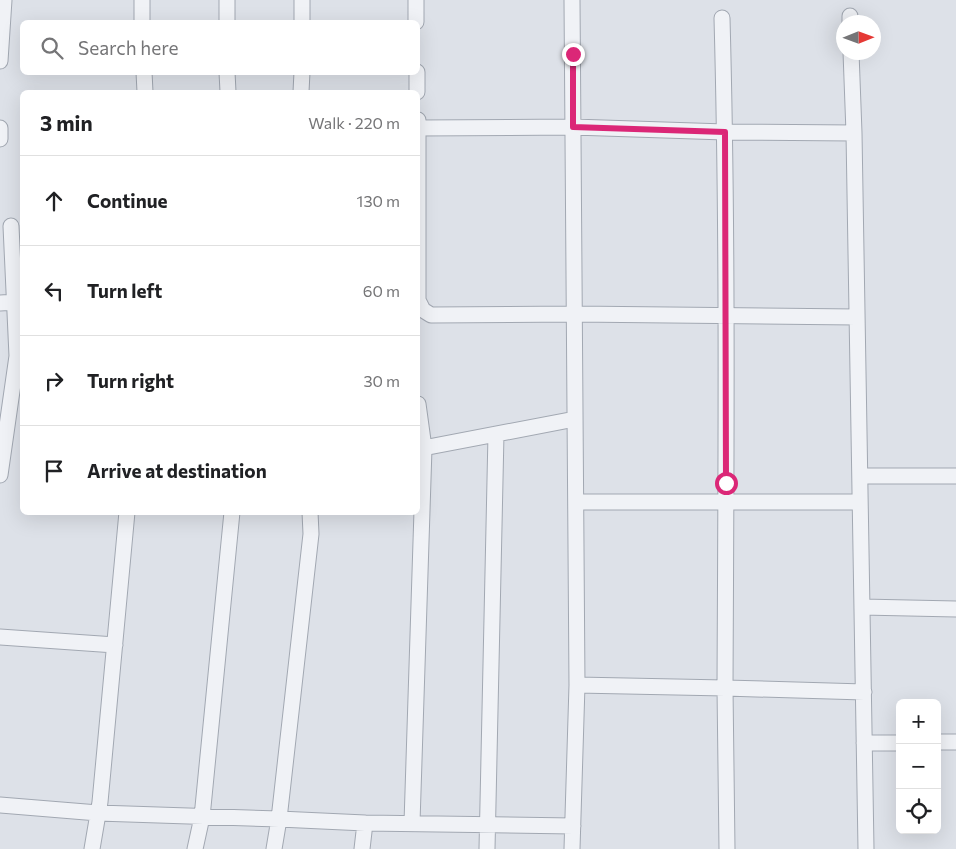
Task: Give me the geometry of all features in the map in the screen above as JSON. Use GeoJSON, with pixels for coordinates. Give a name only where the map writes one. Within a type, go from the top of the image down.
{"type":"FeatureCollection","features":[{"type":"Feature","properties":{"kind":"street"},"geometry":{"type":"LineString","coordinates":[[0,61],[4,0]]}},
{"type":"Feature","properties":{"kind":"street"},"geometry":{"type":"LineString","coordinates":[[142,0],[142,20]]}},
{"type":"Feature","properties":{"kind":"street"},"geometry":{"type":"LineString","coordinates":[[226,0],[227,20]]}},
{"type":"Feature","properties":{"kind":"street"},"geometry":{"type":"LineString","coordinates":[[302,0],[302,20]]}},
{"type":"Feature","properties":{"kind":"street"},"geometry":{"type":"LineString","coordinates":[[416,0],[416,20]]}},
{"type":"Feature","properties":{"kind":"street"},"geometry":{"type":"LineString","coordinates":[[572,0],[577,685],[572,849]]}},
{"type":"Feature","properties":{"kind":"street"},"geometry":{"type":"LineString","coordinates":[[722,18],[727,316],[727,849]]}},
{"type":"Feature","properties":{"kind":"street"},"geometry":{"type":"LineString","coordinates":[[851,60],[866,849]]}},
{"type":"Feature","properties":{"kind":"street"},"geometry":{"type":"LineString","coordinates":[[144,75],[145,90]]}},
{"type":"Feature","properties":{"kind":"street"},"geometry":{"type":"LineString","coordinates":[[227,75],[228,90]]}},
{"type":"Feature","properties":{"kind":"street"},"geometry":{"type":"LineString","coordinates":[[302,75],[302,90]]}},
{"type":"Feature","properties":{"kind":"street"},"geometry":{"type":"LineString","coordinates":[[417,75],[417,90]]}},
{"type":"Feature","properties":{"kind":"street"},"geometry":{"type":"LineString","coordinates":[[420,128],[573,127],[725,132],[854,133]]}},
{"type":"Feature","properties":{"kind":"street"},"geometry":{"type":"LineString","coordinates":[[0,128],[0,139]]}},
{"type":"Feature","properties":{"kind":"street"},"geometry":{"type":"LineString","coordinates":[[0,475],[18,356],[11,226]]}},
{"type":"Feature","properties":{"kind":"street"},"geometry":{"type":"LineString","coordinates":[[0,303],[16,302]]}},
{"type":"Feature","properties":{"kind":"street"},"geometry":{"type":"LineString","coordinates":[[420,304],[423,310],[431,315],[575,314],[856,317]]}},
{"type":"Feature","properties":{"kind":"street"},"geometry":{"type":"LineString","coordinates":[[421,448],[575,419]]}},
{"type":"Feature","properties":{"kind":"street"},"geometry":{"type":"LineString","coordinates":[[420,433],[420,490]]}},
{"type":"Feature","properties":{"kind":"street"},"geometry":{"type":"LineString","coordinates":[[487,849],[496,434]]}},
{"type":"Feature","properties":{"kind":"street"},"geometry":{"type":"LineString","coordinates":[[860,476],[956,476]]}},
{"type":"Feature","properties":{"kind":"street"},"geometry":{"type":"LineString","coordinates":[[576,502],[860,502]]}},
{"type":"Feature","properties":{"kind":"street"},"geometry":{"type":"LineString","coordinates":[[92,849],[98,813],[128,515]]}},
{"type":"Feature","properties":{"kind":"street"},"geometry":{"type":"LineString","coordinates":[[195,849],[202,817],[232,515]]}},
{"type":"Feature","properties":{"kind":"street"},"geometry":{"type":"LineString","coordinates":[[274,849],[311,534],[310,515]]}},
{"type":"Feature","properties":{"kind":"street"},"geometry":{"type":"LineString","coordinates":[[412,823],[419,515]]}},
{"type":"Feature","properties":{"kind":"street"},"geometry":{"type":"LineString","coordinates":[[862,607],[956,610]]}},
{"type":"Feature","properties":{"kind":"street"},"geometry":{"type":"LineString","coordinates":[[0,637],[115,645]]}},
{"type":"Feature","properties":{"kind":"street"},"geometry":{"type":"LineString","coordinates":[[577,685],[864,692]]}},
{"type":"Feature","properties":{"kind":"street"},"geometry":{"type":"LineString","coordinates":[[941,742],[956,742]]}},
{"type":"Feature","properties":{"kind":"street"},"geometry":{"type":"LineString","coordinates":[[864,743],[896,743]]}},
{"type":"Feature","properties":{"kind":"street"},"geometry":{"type":"LineString","coordinates":[[0,805],[98,813],[365,823],[573,826]]}},
{"type":"Feature","properties":{"kind":"street"},"geometry":{"type":"LineString","coordinates":[[362,849],[365,823]]}},
{"type":"Feature","properties":{"kind":"route"},"geometry":{"type":"LineString","coordinates":[[573,54],[573,127],[725,132],[726,483]]}}]}
